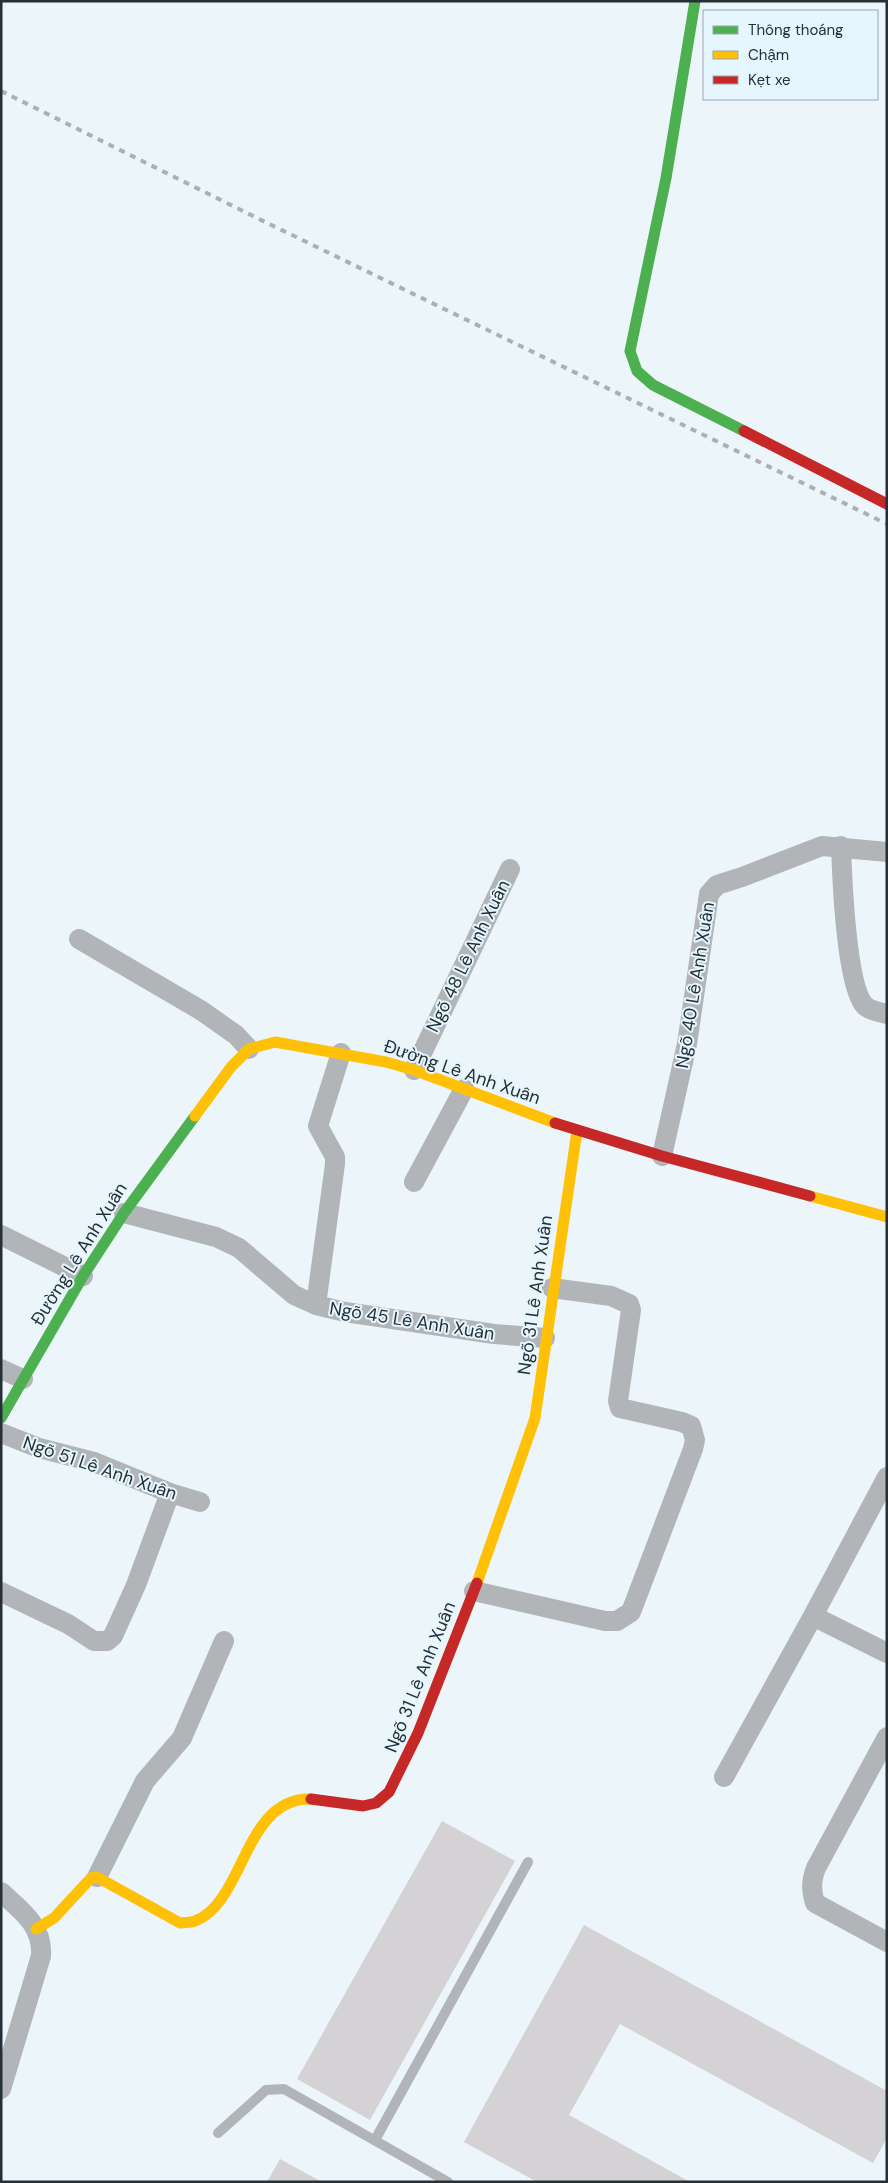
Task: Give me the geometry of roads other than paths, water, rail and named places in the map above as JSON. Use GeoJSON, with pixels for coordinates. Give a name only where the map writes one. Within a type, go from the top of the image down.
{"type":"FeatureCollection","features":[{"type":"Feature","properties":{"kind":"street"},"geometry":{"type":"LineString","coordinates":[[695,1],[666,178],[630,351],[637,370],[653,385],[887,504]]}},
{"type":"Feature","properties":{"kind":"street","name":"Ngõ 40 Lê Anh Xuân"},"geometry":{"type":"LineString","coordinates":[[662,1156],[687,1044],[709,894],[717,885],[822,846],[841,846],[887,852]]}},
{"type":"Feature","properties":{"kind":"street"},"geometry":{"type":"LineString","coordinates":[[841,846],[844,917],[856,986],[865,1006],[874,1011],[887,1014]]}},
{"type":"Feature","properties":{"kind":"street","name":"Ngõ 48 Lê Anh Xuân"},"geometry":{"type":"LineString","coordinates":[[414,1070],[510,869]]}},
{"type":"Feature","properties":{"kind":"street"},"geometry":{"type":"LineString","coordinates":[[79,939],[202,1011],[236,1035],[249,1049]]}},
{"type":"Feature","properties":{"kind":"street","name":"Đường Lê Anh Xuân"},"geometry":{"type":"LineString","coordinates":[[1,1418],[83,1276],[124,1213],[231,1067],[249,1049],[275,1042],[414,1070],[576,1131],[887,1217]]}},
{"type":"Feature","properties":{"kind":"street"},"geometry":{"type":"LineString","coordinates":[[316,1305],[335,1164],[335,1157],[318,1126],[341,1054]]}},
{"type":"Feature","properties":{"kind":"street"},"geometry":{"type":"LineString","coordinates":[[414,1182],[464,1089]]}},
{"type":"Feature","properties":{"kind":"street","name":"Ngõ 31 Lê Anh Xuân"},"geometry":{"type":"LineString","coordinates":[[97,1877],[180,1923],[195,1923],[211,1912],[256,1832],[270,1815],[301,1798],[312,1797],[360,1808],[369,1807],[384,1799],[390,1792],[418,1733],[474,1591],[535,1418],[552,1288],[576,1131]]}},
{"type":"Feature","properties":{"kind":"street","name":"Ngõ 45 Lê Anh Xuân"},"geometry":{"type":"LineString","coordinates":[[124,1213],[216,1238],[239,1248],[294,1295],[316,1305],[345,1312],[494,1334],[545,1338]]}},
{"type":"Feature","properties":{"kind":"street"},"geometry":{"type":"LineString","coordinates":[[1,1235],[83,1276]]}},
{"type":"Feature","properties":{"kind":"street"},"geometry":{"type":"LineString","coordinates":[[474,1591],[605,1620],[624,1618],[631,1612],[693,1449],[695,1440],[691,1426],[682,1422],[620,1408],[618,1401],[631,1310],[629,1304],[611,1296],[552,1288]]}},
{"type":"Feature","properties":{"kind":"street"},"geometry":{"type":"LineString","coordinates":[[1,1368],[23,1379]]}},
{"type":"Feature","properties":{"kind":"street","name":"Ngõ 51 Lê Anh Xuân"},"geometry":{"type":"LineString","coordinates":[[1,1433],[38,1448],[94,1462],[170,1493],[200,1502]]}},
{"type":"Feature","properties":{"kind":"street"},"geometry":{"type":"LineString","coordinates":[[724,1777],[887,1477]]}},
{"type":"Feature","properties":{"kind":"street"},"geometry":{"type":"LineString","coordinates":[[1,1592],[68,1624],[94,1641],[107,1641],[112,1636],[136,1584],[170,1493]]}},
{"type":"Feature","properties":{"kind":"street"},"geometry":{"type":"LineString","coordinates":[[813,1616],[887,1653]]}},
{"type":"Feature","properties":{"kind":"street"},"geometry":{"type":"LineString","coordinates":[[36,1929],[54,1918],[91,1878],[97,1877],[145,1781],[182,1738],[224,1641]]}},
{"type":"Feature","properties":{"kind":"street"},"geometry":{"type":"LineString","coordinates":[[887,1737],[816,1868],[812,1879],[815,1903],[887,1942]]}},
{"type":"Feature","properties":{"kind":"street"},"geometry":{"type":"LineString","coordinates":[[1,1892],[28,1916],[36,1929],[42,1945],[41,1956],[1,2089]]}},
{"type":"Feature","properties":{"kind":"lane"},"geometry":{"type":"LineString","coordinates":[[375,2140],[528,1862]]}},
{"type":"Feature","properties":{"kind":"lane"},"geometry":{"type":"LineString","coordinates":[[218,2133],[266,2090],[284,2088],[448,2182]]}},
{"type":"Feature","properties":{"kind":"railway"},"geometry":{"type":"LineString","coordinates":[[1,91],[257,218],[887,524]]}}]}
